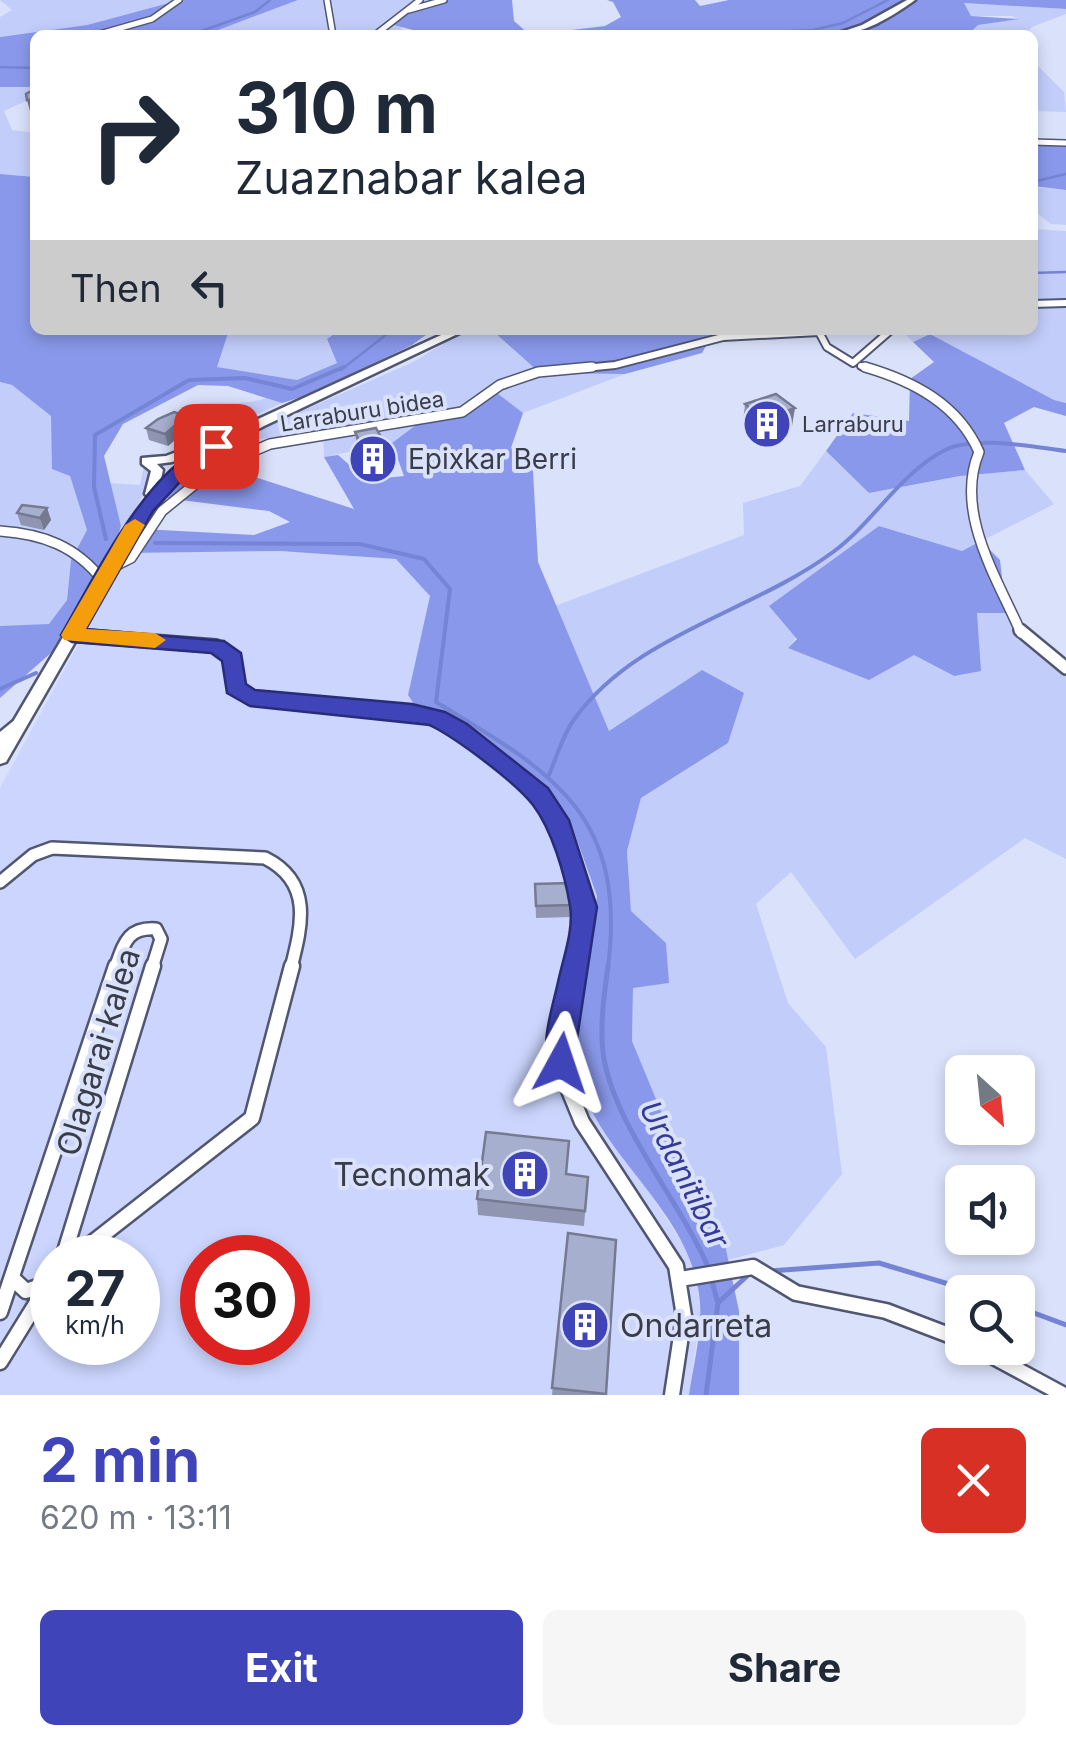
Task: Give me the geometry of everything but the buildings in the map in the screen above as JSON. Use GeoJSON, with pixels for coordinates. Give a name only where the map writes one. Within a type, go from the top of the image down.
{"type":"FeatureCollection","features":[{"type":"Feature","properties":{"kind":"main road"},"geometry":{"type":"LineString","coordinates":[[852,30],[912,0]]}},
{"type":"Feature","properties":{"kind":"main road"},"geometry":{"type":"LineString","coordinates":[[156,493],[157,470],[146,461],[168,458],[260,423],[450,335]]}},
{"type":"Feature","properties":{"kind":"main road"},"geometry":{"type":"LineString","coordinates":[[156,493],[192,463],[260,423]]}},
{"type":"Feature","properties":{"kind":"main road"},"geometry":{"type":"LineString","coordinates":[[0,758],[170,467],[212,442]]}},
{"type":"Feature","properties":{"kind":"main road"},"geometry":{"type":"LineString","coordinates":[[170,467],[192,463]]}},
{"type":"Feature","properties":{"kind":"street"},"geometry":{"type":"LineString","coordinates":[[112,30],[152,18],[179,0]]}},
{"type":"Feature","properties":{"kind":"street"},"geometry":{"type":"LineString","coordinates":[[327,0],[332,30]]}},
{"type":"Feature","properties":{"kind":"street"},"geometry":{"type":"LineString","coordinates":[[381,30],[420,0]]}},
{"type":"Feature","properties":{"kind":"street"},"geometry":{"type":"LineString","coordinates":[[403,11],[444,0]]}},
{"type":"Feature","properties":{"kind":"street"},"geometry":{"type":"LineString","coordinates":[[1038,142],[1066,143]]}},
{"type":"Feature","properties":{"kind":"street"},"geometry":{"type":"LineString","coordinates":[[1038,304],[1066,303]]}},
{"type":"Feature","properties":{"kind":"street","name":"Larraburu bidea"},"geometry":{"type":"LineString","coordinates":[[107,575],[131,558],[155,522],[194,485],[241,455],[311,434],[462,412],[500,385],[522,376],[615,365],[722,337],[749,335]]}},
{"type":"Feature","properties":{"kind":"street","name":"Larraburu bidea"},"geometry":{"type":"LineString","coordinates":[[821,335],[827,347],[853,364],[886,335]]}},
{"type":"Feature","properties":{"kind":"street"},"geometry":{"type":"LineString","coordinates":[[861,366],[922,389],[972,432],[978,452],[971,471],[970,498],[982,544],[1021,633],[1066,668]]}},
{"type":"Feature","properties":{"kind":"street"},"geometry":{"type":"LineString","coordinates":[[142,514],[155,522]]}},
{"type":"Feature","properties":{"kind":"street"},"geometry":{"type":"LineString","coordinates":[[0,531],[54,539],[107,575]]}},
{"type":"Feature","properties":{"kind":"street"},"geometry":{"type":"LineString","coordinates":[[72,635],[208,644],[229,653],[234,664],[233,682],[244,695],[257,699],[412,712],[437,718],[458,730],[546,803],[556,820],[584,907],[561,1033],[564,1078],[582,1122],[687,1278],[672,1395]]}},
{"type":"Feature","properties":{"kind":"street"},"geometry":{"type":"LineString","coordinates":[[0,740],[20,722]]}},
{"type":"Feature","properties":{"kind":"street"},"geometry":{"type":"LineString","coordinates":[[0,882],[33,855],[52,848],[265,858],[284,866],[300,890],[304,918],[252,1118],[103,1235]]}},
{"type":"Feature","properties":{"kind":"street","name":"Olagarai kalea"},"geometry":{"type":"LineString","coordinates":[[0,1312],[126,937],[140,928],[156,929],[161,939],[70,1235]]}},
{"type":"Feature","properties":{"kind":"street"},"geometry":{"type":"LineString","coordinates":[[687,1278],[753,1267],[765,1279],[805,1298],[871,1307],[945,1333]]}},
{"type":"Feature","properties":{"kind":"street"},"geometry":{"type":"LineString","coordinates":[[12,1278],[26,1292],[30,1290]]}},
{"type":"Feature","properties":{"kind":"street"},"geometry":{"type":"LineString","coordinates":[[0,1362],[30,1314]]}},
{"type":"Feature","properties":{"kind":"street"},"geometry":{"type":"LineString","coordinates":[[1008,1365],[1064,1395]]}},
{"type":"Feature","properties":{"kind":"shaded area"},"geometry":{"type":"Polygon","coordinates":[[[0,0],[180,0],[87,25],[0,37],[0,17],[12,10],[0,0]]]}},
{"type":"Feature","properties":{"kind":"shaded area"},"geometry":{"type":"Polygon","coordinates":[[[180,0],[298,0],[218,30],[51,30],[87,25],[180,0]]]}},
{"type":"Feature","properties":{"kind":"shaded area"},"geometry":{"type":"Polygon","coordinates":[[[298,0],[448,0],[433,5],[400,29],[405,30],[218,30],[298,0]]]}},
{"type":"Feature","properties":{"kind":"shaded area"},"geometry":{"type":"Polygon","coordinates":[[[448,0],[512,0],[514,21],[524,30],[413,30],[394,25],[407,12],[448,0]]]}},
{"type":"Feature","properties":{"kind":"shaded area"},"geometry":{"type":"Polygon","coordinates":[[[607,0],[695,0],[700,6],[729,0],[1066,0],[1066,9],[964,3],[971,16],[1019,19],[978,25],[973,30],[572,30],[605,26],[621,17],[613,2],[607,0]]]}},
{"type":"Feature","properties":{"kind":"shaded area"},"geometry":{"type":"Polygon","coordinates":[[[963,3],[1066,9],[1066,14],[1029,30],[974,30],[978,25],[1017,19],[971,16],[963,3]]]}},
{"type":"Feature","properties":{"kind":"shaded area"},"geometry":{"type":"Polygon","coordinates":[[[30,33],[30,87],[0,87],[0,37],[30,33]]]}},
{"type":"Feature","properties":{"kind":"shaded area"},"geometry":{"type":"Polygon","coordinates":[[[1038,66],[1064,92],[1066,112],[1038,111],[1038,66]]]}},
{"type":"Feature","properties":{"kind":"shaded area"},"geometry":{"type":"Polygon","coordinates":[[[0,87],[30,87],[30,99],[4,111],[12,130],[30,132],[30,177],[0,174],[0,87]]]}},
{"type":"Feature","properties":{"kind":"shaded area"},"geometry":{"type":"Polygon","coordinates":[[[1038,139],[1066,144],[1066,190],[1038,187],[1038,139]]]}},
{"type":"Feature","properties":{"kind":"shaded area"},"geometry":{"type":"Polygon","coordinates":[[[0,174],[30,177],[30,335],[227,335],[217,367],[297,380],[337,363],[327,339],[333,335],[426,335],[308,395],[282,403],[228,386],[198,385],[123,424],[104,456],[121,526],[112,557],[52,652],[0,698],[0,626],[49,624],[67,600],[71,560],[87,530],[70,476],[52,469],[51,416],[12,385],[0,382],[0,174]]]}},
{"type":"Feature","properties":{"kind":"shaded area"},"geometry":{"type":"Polygon","coordinates":[[[1038,188],[1066,190],[1066,225],[1051,224],[1038,214],[1038,188]]]}},
{"type":"Feature","properties":{"kind":"shaded area"},"geometry":{"type":"Polygon","coordinates":[[[1038,229],[1066,231],[1066,403],[932,335],[1038,335],[1038,229]]]}},
{"type":"Feature","properties":{"kind":"shaded area"},"geometry":{"type":"Polygon","coordinates":[[[227,335],[334,335],[327,340],[337,363],[297,380],[216,367],[227,335]]]}},
{"type":"Feature","properties":{"kind":"shaded area"},"geometry":{"type":"Polygon","coordinates":[[[458,335],[497,335],[540,373],[625,374],[523,413],[492,390],[465,411],[424,419],[392,443],[324,457],[323,433],[234,441],[413,362],[458,335]]]}},
{"type":"Feature","properties":{"kind":"shaded area"},"geometry":{"type":"Polygon","coordinates":[[[497,335],[712,335],[702,353],[625,374],[540,373],[497,335]]]}},
{"type":"Feature","properties":{"kind":"shaded area"},"geometry":{"type":"Polygon","coordinates":[[[906,335],[928,335],[913,342],[906,335]]]}},
{"type":"Feature","properties":{"kind":"shaded area"},"geometry":{"type":"Polygon","coordinates":[[[932,335],[1066,403],[1066,416],[1034,407],[1004,423],[1025,470],[960,476],[869,493],[826,451],[853,413],[909,421],[910,379],[934,362],[913,342],[932,335]]]}},
{"type":"Feature","properties":{"kind":"shaded area"},"geometry":{"type":"Polygon","coordinates":[[[0,382],[12,385],[52,416],[52,468],[70,476],[87,530],[71,560],[67,600],[49,625],[0,626],[0,382]]]}},
{"type":"Feature","properties":{"kind":"shaded area"},"geometry":{"type":"Polygon","coordinates":[[[493,390],[523,413],[511,448],[533,471],[538,562],[609,731],[702,670],[744,693],[728,743],[641,798],[627,851],[631,911],[666,943],[669,983],[633,988],[632,1041],[673,1140],[724,1240],[739,1311],[739,1395],[689,1395],[700,1315],[691,1264],[669,1219],[595,1117],[578,1074],[574,1059],[597,896],[569,818],[536,782],[446,714],[416,707],[408,695],[430,596],[396,559],[280,551],[128,553],[142,529],[254,535],[290,522],[269,511],[165,498],[205,461],[354,509],[324,457],[338,455],[367,480],[404,476],[392,443],[424,419],[465,411],[493,390]]]}},
{"type":"Feature","properties":{"kind":"shaded area"},"geometry":{"type":"Polygon","coordinates":[[[266,398],[282,403],[166,456],[218,416],[187,406],[266,398]]]}},
{"type":"Feature","properties":{"kind":"shaded area"},"geometry":{"type":"Polygon","coordinates":[[[826,451],[869,493],[960,476],[1025,470],[1054,504],[962,551],[879,526],[789,647],[914,655],[954,676],[977,613],[1006,613],[1042,658],[1066,671],[1066,859],[1025,838],[855,959],[791,872],[756,904],[788,1003],[826,1047],[842,1174],[784,1245],[728,1260],[724,1240],[673,1140],[632,1041],[633,987],[668,983],[666,943],[631,911],[627,851],[641,798],[728,743],[702,670],[609,732],[555,606],[744,535],[743,503],[800,486],[826,451]]]}},
{"type":"Feature","properties":{"kind":"shaded area"},"geometry":{"type":"Polygon","coordinates":[[[144,466],[152,470],[151,480],[127,525],[121,526],[109,483],[140,485],[144,466]]]}},
{"type":"Feature","properties":{"kind":"shaded area"},"geometry":{"type":"Polygon","coordinates":[[[879,526],[962,551],[981,541],[1000,560],[1006,613],[977,613],[981,671],[954,676],[914,655],[869,680],[788,648],[797,639],[769,606],[879,526]]]}},
{"type":"Feature","properties":{"kind":"shaded area"},"geometry":{"type":"Polygon","coordinates":[[[280,551],[397,559],[430,596],[408,695],[416,707],[446,714],[536,782],[569,817],[597,896],[574,1059],[595,1118],[635,1170],[686,1249],[698,1287],[700,1317],[689,1395],[0,1395],[0,788],[128,553],[280,551]]]}},
{"type":"Feature","properties":{"kind":"waterway"},"geometry":{"type":"LineString","coordinates":[[204,30],[255,12],[270,0]]}},
{"type":"Feature","properties":{"kind":"waterway"},"geometry":{"type":"LineString","coordinates":[[813,30],[843,23],[888,0]]}},
{"type":"Feature","properties":{"kind":"waterway"},"geometry":{"type":"LineString","coordinates":[[0,67],[30,68]]}},
{"type":"Feature","properties":{"kind":"waterway"},"geometry":{"type":"LineString","coordinates":[[1038,181],[1066,174]]}},
{"type":"Feature","properties":{"kind":"waterway"},"geometry":{"type":"LineString","coordinates":[[1038,273],[1066,272]]}},
{"type":"Feature","properties":{"kind":"waterway","name":"Urdanitibar"},"geometry":{"type":"LineString","coordinates":[[341,370],[386,335]]}},
{"type":"Feature","properties":{"kind":"waterway","name":"Urdanitibar"},"geometry":{"type":"LineString","coordinates":[[106,539],[94,487],[95,435],[189,380],[245,378],[292,389],[344,367]]}},
{"type":"Feature","properties":{"kind":"waterway"},"geometry":{"type":"LineString","coordinates":[[548,777],[573,721],[598,691],[628,666],[833,552],[929,460],[945,450],[972,443],[1066,451]]}},
{"type":"Feature","properties":{"kind":"waterway","name":"Urdanitibar"},"geometry":{"type":"LineString","coordinates":[[155,543],[360,544],[424,559],[450,589],[436,702],[515,752],[573,804],[593,835],[606,872],[611,916],[608,968]]}},
{"type":"Feature","properties":{"kind":"waterway"},"geometry":{"type":"LineString","coordinates":[[0,689],[36,673]]}},
{"type":"Feature","properties":{"kind":"waterway","name":"Urdanitibar"},"geometry":{"type":"LineString","coordinates":[[608,966],[602,1036],[611,1085],[635,1138],[709,1269]]}},
{"type":"Feature","properties":{"kind":"waterway"},"geometry":{"type":"LineString","coordinates":[[770,1271],[879,1263],[945,1283]]}},
{"type":"Feature","properties":{"kind":"waterway"},"geometry":{"type":"LineString","coordinates":[[718,1303],[747,1276]]}},
{"type":"Feature","properties":{"kind":"waterway","name":"Urdanitibar"},"geometry":{"type":"LineString","coordinates":[[711,1278],[718,1303]]}},
{"type":"Feature","properties":{"kind":"waterway","name":"Urdanitibar"},"geometry":{"type":"LineString","coordinates":[[706,1395],[718,1303]]}},
{"type":"Feature","properties":{"kind":"waterway"},"geometry":{"type":"LineString","coordinates":[[1035,1313],[1066,1325]]}},
{"type":"Feature","properties":{"kind":"slow traffic"},"geometry":{"type":"LineString","coordinates":[[135,525],[72,635],[155,640]]}},
{"type":"Feature","properties":{"kind":"place","name":"Larraburu"},"geometry":{"type":"Point","coordinates":[767,424]}},
{"type":"Feature","properties":{"kind":"place","name":"Epixkar Berri"},"geometry":{"type":"Point","coordinates":[373,459]}},
{"type":"Feature","properties":{"kind":"place","name":"Tecnomak"},"geometry":{"type":"Point","coordinates":[525,1174]}},
{"type":"Feature","properties":{"kind":"place","name":"Ondarreta"},"geometry":{"type":"Point","coordinates":[585,1325]}},
{"type":"Feature","properties":{"kind":"route"},"geometry":{"type":"LineString","coordinates":[[216,446],[176,476],[145,508],[72,635],[216,646],[233,658],[235,687],[250,698],[412,712],[437,718],[458,730],[539,795],[556,820],[584,907],[561,1033],[561,1063]]}}]}
